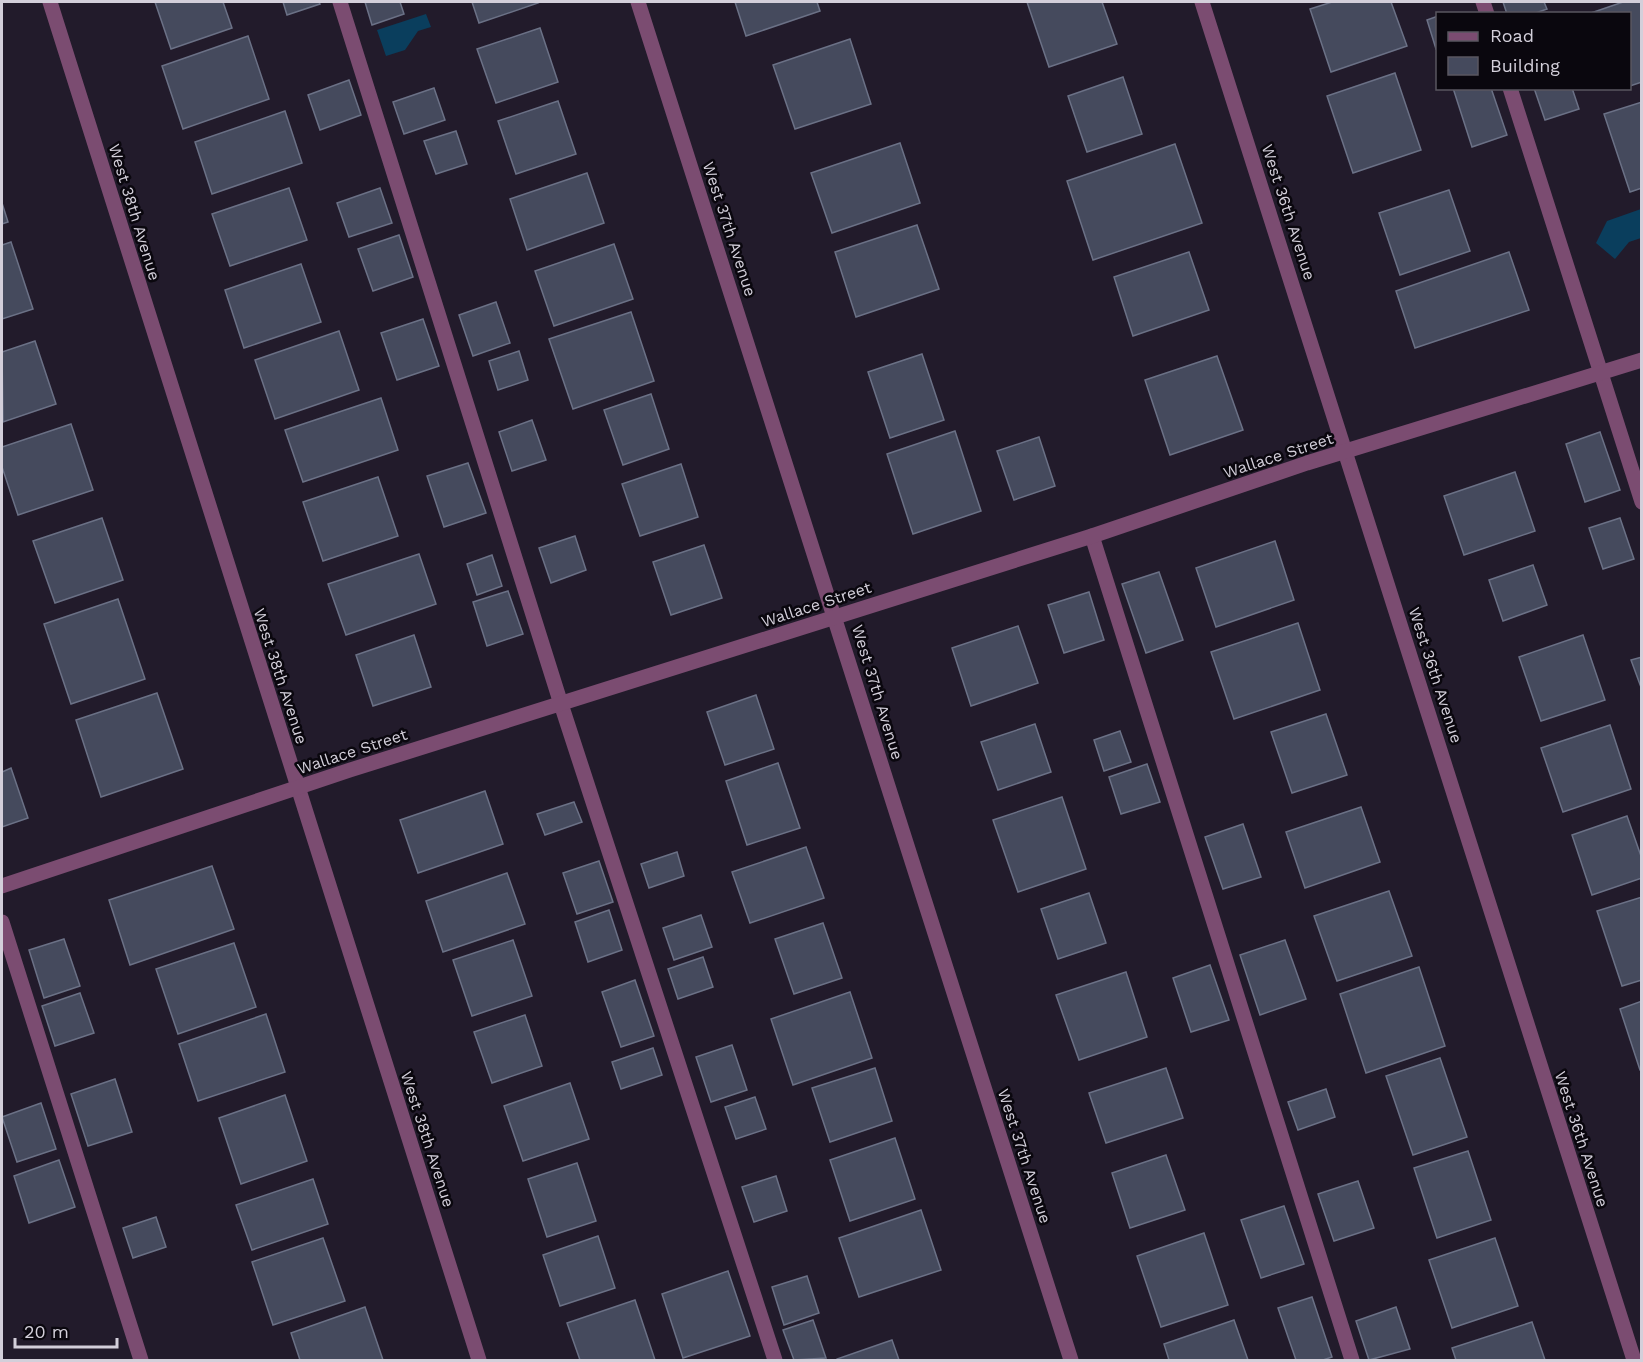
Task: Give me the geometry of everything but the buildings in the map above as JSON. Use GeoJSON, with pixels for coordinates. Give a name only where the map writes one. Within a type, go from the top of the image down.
{"type":"FeatureCollection","features":[{"type":"Feature","properties":{"kind":"street","name":"West 38th Avenue"},"geometry":{"type":"LineString","coordinates":[[50,2],[479,1360]]}},
{"type":"Feature","properties":{"kind":"street"},"geometry":{"type":"LineString","coordinates":[[340,2],[561,704],[775,1360]]}},
{"type":"Feature","properties":{"kind":"street","name":"West 37th Avenue"},"geometry":{"type":"LineString","coordinates":[[638,2],[836,617],[1071,1360]]}},
{"type":"Feature","properties":{"kind":"street","name":"West 36th Avenue"},"geometry":{"type":"LineString","coordinates":[[1202,2],[1634,1360]]}},
{"type":"Feature","properties":{"kind":"street"},"geometry":{"type":"LineString","coordinates":[[1511,90],[1641,502]]}},
{"type":"Feature","properties":{"kind":"street","name":"Wallace Street"},"geometry":{"type":"LineString","coordinates":[[2,886],[297,787],[1092,536],[1346,451],[1641,360]]}},
{"type":"Feature","properties":{"kind":"street"},"geometry":{"type":"LineString","coordinates":[[1092,536],[1352,1360]]}},
{"type":"Feature","properties":{"kind":"street"},"geometry":{"type":"LineString","coordinates":[[2,922],[141,1360]]}},
{"type":"Feature","properties":{"kind":"water"},"geometry":{"type":"Polygon","coordinates":[[[426,14],[431,27],[418,31],[405,50],[386,56],[377,30],[426,14]]]}},
{"type":"Feature","properties":{"kind":"water"},"geometry":{"type":"Polygon","coordinates":[[[1641,209],[1641,238],[1629,242],[1615,259],[1596,243],[1607,221],[1641,209]]]}}]}
